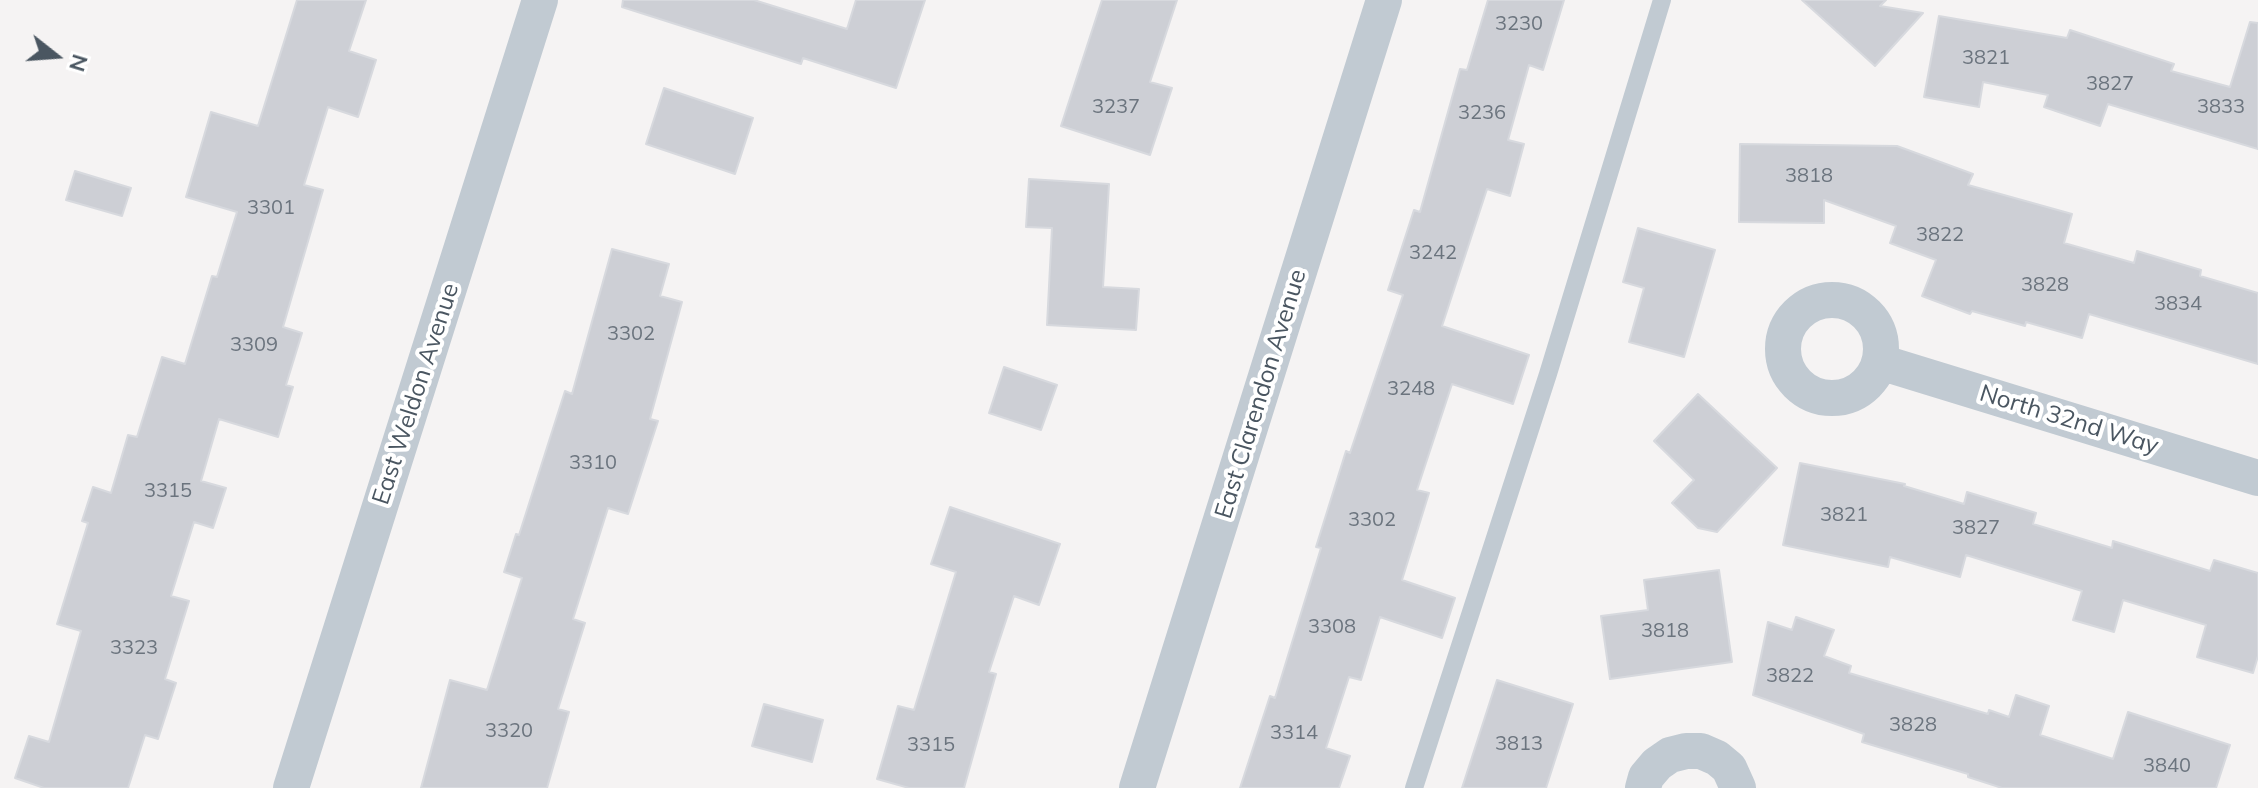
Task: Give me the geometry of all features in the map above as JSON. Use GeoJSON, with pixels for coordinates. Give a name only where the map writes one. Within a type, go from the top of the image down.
{"type":"FeatureCollection","features":[{"type":"Feature","properties":{"kind":"street","name":"East Weldon Avenue"},"geometry":{"type":"LineString","coordinates":[[291,788],[540,0]]}},
{"type":"Feature","properties":{"kind":"street","name":"East Clarendon Avenue"},"geometry":{"type":"LineString","coordinates":[[1137,788],[1384,0]]}},
{"type":"Feature","properties":{"kind":"street","name":"North 32nd Way"},"geometry":{"type":"LineString","coordinates":[[1880,362],[2258,478]]}},
{"type":"Feature","properties":{"kind":"street"},"geometry":{"type":"LineString","coordinates":[[1643,788],[1646,777],[1670,755],[1701,751],[1729,768],[1738,788]]}},
{"type":"Feature","properties":{"kind":"lane"},"geometry":{"type":"LineString","coordinates":[[1414,788],[1548,374],[1662,0]]}},
{"type":"Feature","properties":{"kind":"building"},"geometry":{"type":"Polygon","coordinates":[[[297,0],[366,0],[349,51],[376,60],[358,117],[328,107],[304,185],[323,190],[283,327],[302,333],[286,385],[293,387],[278,437],[219,419],[201,481],[226,488],[213,528],[194,522],[171,596],[189,601],[165,679],[176,683],[158,739],[145,735],[128,788],[44,788],[15,778],[29,736],[49,742],[81,631],[57,624],[88,523],[82,521],[93,487],[111,493],[128,435],[137,437],[162,357],[185,364],[212,276],[217,277],[237,212],[186,197],[211,112],[258,126],[297,0]]]}},
{"type":"Feature","properties":{"kind":"building"},"geometry":{"type":"Polygon","coordinates":[[[623,0],[754,0],[847,29],[856,0],[925,0],[896,88],[803,58],[801,64],[622,7],[623,0]]]}},
{"type":"Feature","properties":{"kind":"building"},"geometry":{"type":"Polygon","coordinates":[[[1102,0],[1177,0],[1150,82],[1172,88],[1150,155],[1061,126],[1102,0]]]}},
{"type":"Feature","properties":{"kind":"building"},"geometry":{"type":"Polygon","coordinates":[[[1488,0],[1564,0],[1543,70],[1529,65],[1508,140],[1524,144],[1510,196],[1487,189],[1442,326],[1529,355],[1513,404],[1452,384],[1417,490],[1429,493],[1402,580],[1455,598],[1442,638],[1380,617],[1361,680],[1349,677],[1326,748],[1350,756],[1339,788],[1240,788],[1270,696],[1275,698],[1321,548],[1316,547],[1346,451],[1350,453],[1403,295],[1388,290],[1414,210],[1420,212],[1460,69],[1467,70],[1488,0]]]}},
{"type":"Feature","properties":{"kind":"building"},"geometry":{"type":"Polygon","coordinates":[[[1802,0],[1886,0],[1880,6],[1923,13],[1875,66],[1802,0]]]}},
{"type":"Feature","properties":{"kind":"building"},"geometry":{"type":"Polygon","coordinates":[[[1939,16],[2067,38],[2070,30],[2174,64],[2171,71],[2230,87],[2250,22],[2258,23],[2258,149],[2108,104],[2100,126],[2044,107],[2048,95],[1983,82],[1979,107],[1924,97],[1939,16]]]}},
{"type":"Feature","properties":{"kind":"building"},"geometry":{"type":"Polygon","coordinates":[[[664,88],[753,118],[735,174],[646,144],[664,88]]]}},
{"type":"Feature","properties":{"kind":"building"},"geometry":{"type":"Polygon","coordinates":[[[1740,144],[1897,146],[1973,174],[1968,185],[2072,214],[2064,243],[2134,263],[2137,251],[2201,270],[2200,276],[2258,293],[2258,364],[2089,314],[2082,338],[2026,322],[2025,326],[1972,311],[1970,314],[1922,296],[1936,260],[1890,243],[1896,226],[1824,200],[1824,223],[1739,222],[1740,144]]]}},
{"type":"Feature","properties":{"kind":"building"},"geometry":{"type":"Polygon","coordinates":[[[75,171],[131,188],[122,216],[66,200],[75,171]]]}},
{"type":"Feature","properties":{"kind":"building"},"geometry":{"type":"Polygon","coordinates":[[[1029,179],[1109,184],[1103,287],[1139,289],[1136,330],[1047,325],[1052,228],[1026,227],[1029,179]]]}},
{"type":"Feature","properties":{"kind":"building"},"geometry":{"type":"Polygon","coordinates":[[[1638,228],[1715,250],[1684,357],[1629,342],[1644,288],[1623,282],[1638,228]]]}},
{"type":"Feature","properties":{"kind":"building"},"geometry":{"type":"Polygon","coordinates":[[[612,249],[669,264],[660,296],[682,302],[650,419],[658,421],[628,514],[608,508],[573,619],[585,623],[558,709],[569,712],[547,788],[421,788],[450,680],[487,690],[522,578],[504,572],[565,391],[572,394],[612,249]]]}},
{"type":"Feature","properties":{"kind":"building"},"geometry":{"type":"Polygon","coordinates":[[[1004,367],[1057,385],[1041,430],[989,413],[1004,367]]]}},
{"type":"Feature","properties":{"kind":"building"},"geometry":{"type":"Polygon","coordinates":[[[1698,394],[1777,468],[1717,532],[1698,528],[1672,503],[1694,480],[1654,441],[1698,394]]]}},
{"type":"Feature","properties":{"kind":"building"},"geometry":{"type":"Polygon","coordinates":[[[1800,463],[1905,484],[1964,504],[1967,492],[2036,513],[2033,524],[2112,548],[2113,541],[2210,571],[2214,560],[2258,573],[2258,656],[2253,673],[2197,657],[2206,625],[2123,600],[2114,632],[2073,620],[2082,591],[1966,555],[1960,577],[1890,557],[1888,567],[1783,545],[1800,463]]]}},
{"type":"Feature","properties":{"kind":"building"},"geometry":{"type":"Polygon","coordinates":[[[950,507],[1060,544],[1039,605],[1014,596],[989,672],[996,674],[964,788],[909,788],[877,779],[898,706],[914,710],[956,572],[931,564],[950,507]]]}},
{"type":"Feature","properties":{"kind":"building"},"geometry":{"type":"Polygon","coordinates":[[[1719,570],[1732,662],[1610,679],[1601,616],[1648,610],[1644,580],[1719,570]]]}},
{"type":"Feature","properties":{"kind":"building"},"geometry":{"type":"Polygon","coordinates":[[[1796,617],[1834,630],[1824,656],[1851,666],[1849,673],[1988,714],[1989,710],[2009,717],[2016,695],[2049,706],[2040,735],[2113,759],[2128,712],[2230,745],[2216,788],[2002,788],[1968,777],[1968,774],[1862,742],[1864,734],[1753,695],[1768,622],[1792,630],[1796,617]]]}},
{"type":"Feature","properties":{"kind":"building"},"geometry":{"type":"Polygon","coordinates":[[[1497,680],[1573,704],[1546,788],[1462,788],[1497,680]]]}},
{"type":"Feature","properties":{"kind":"building"},"geometry":{"type":"Polygon","coordinates":[[[764,704],[823,720],[812,762],[752,746],[764,704]]]}}]}
